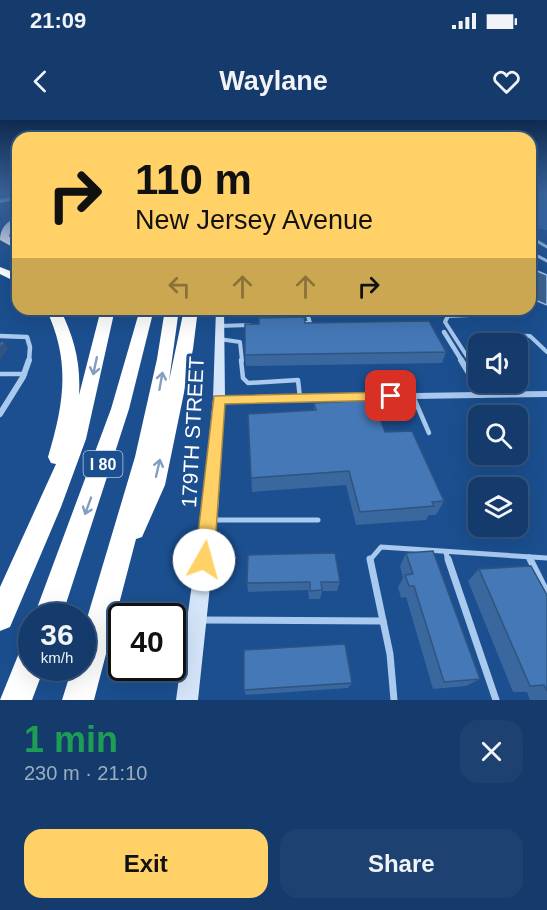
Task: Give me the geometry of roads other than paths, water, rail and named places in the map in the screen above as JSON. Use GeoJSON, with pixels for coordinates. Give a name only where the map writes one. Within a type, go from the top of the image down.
{"type":"FeatureCollection","features":[{"type":"Feature","properties":{"kind":"highway"},"geometry":{"type":"LineString","coordinates":[[12,225],[5,230],[4,236],[5,240],[12,244]]}},
{"type":"Feature","properties":{"kind":"highway"},"geometry":{"type":"LineString","coordinates":[[0,616],[58,455],[67,420],[73,388],[73,363],[62,323],[57,315]]}},
{"type":"Feature","properties":{"kind":"highway"},"geometry":{"type":"LineString","coordinates":[[0,616],[54,497],[76,437],[107,315]]}},
{"type":"Feature","properties":{"kind":"highway","name":"I 80"},"geometry":{"type":"LineString","coordinates":[[53,603],[120,410],[145,315]]}},
{"type":"Feature","properties":{"kind":"highway","name":"I 80"},"geometry":{"type":"LineString","coordinates":[[78,700],[112,580],[157,399],[171,315]]}},
{"type":"Feature","properties":{"kind":"highway"},"geometry":{"type":"LineString","coordinates":[[112,580],[154,485],[182,360],[189,315]]}},
{"type":"Feature","properties":{"kind":"highway"},"geometry":{"type":"LineString","coordinates":[[16,700],[23,681]]}},
{"type":"Feature","properties":{"kind":"street","name":"179TH STREET"},"geometry":{"type":"LineString","coordinates":[[187,700],[209,520],[219,399],[220,315]]}},
{"type":"Feature","properties":{"kind":"street"},"geometry":{"type":"LineString","coordinates":[[444,332],[482,395]]}},
{"type":"Feature","properties":{"kind":"street"},"geometry":{"type":"LineString","coordinates":[[0,336],[27,338],[30,357],[25,374],[0,414]]}},
{"type":"Feature","properties":{"kind":"street"},"geometry":{"type":"LineString","coordinates":[[219,399],[546,395]]}},
{"type":"Feature","properties":{"kind":"lane"},"geometry":{"type":"LineString","coordinates":[[536,256],[547,256]]}},
{"type":"Feature","properties":{"kind":"lane"},"geometry":{"type":"LineString","coordinates":[[536,256],[547,261]]}},
{"type":"Feature","properties":{"kind":"lane"},"geometry":{"type":"LineString","coordinates":[[291,323],[310,323],[308,315]]}},
{"type":"Feature","properties":{"kind":"lane"},"geometry":{"type":"LineString","coordinates":[[468,358],[445,322],[448,316],[470,315]]}},
{"type":"Feature","properties":{"kind":"lane"},"geometry":{"type":"LineString","coordinates":[[219,332],[251,325]]}},
{"type":"Feature","properties":{"kind":"lane"},"geometry":{"type":"LineString","coordinates":[[219,332],[240,342],[243,378],[248,383],[298,380],[300,398]]}},
{"type":"Feature","properties":{"kind":"lane"},"geometry":{"type":"LineString","coordinates":[[528,336],[547,352]]}},
{"type":"Feature","properties":{"kind":"lane"},"geometry":{"type":"LineString","coordinates":[[0,374],[25,374]]}},
{"type":"Feature","properties":{"kind":"lane"},"geometry":{"type":"LineString","coordinates":[[412,396],[429,433]]}},
{"type":"Feature","properties":{"kind":"lane"},"geometry":{"type":"LineString","coordinates":[[209,520],[318,520]]}},
{"type":"Feature","properties":{"kind":"lane"},"geometry":{"type":"LineString","coordinates":[[394,700],[390,654],[370,558],[381,547],[547,558]]}},
{"type":"Feature","properties":{"kind":"lane"},"geometry":{"type":"LineString","coordinates":[[446,553],[496,700]]}},
{"type":"Feature","properties":{"kind":"lane"},"geometry":{"type":"LineString","coordinates":[[529,557],[547,593]]}},
{"type":"Feature","properties":{"kind":"lane"},"geometry":{"type":"LineString","coordinates":[[197,620],[383,621]]}}]}
